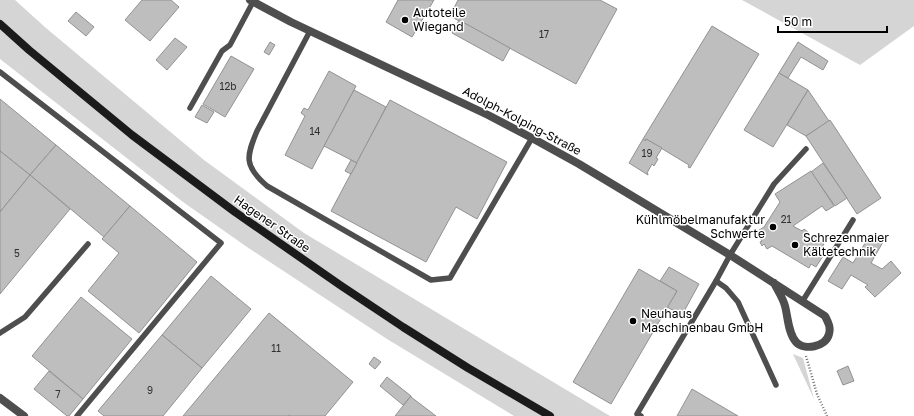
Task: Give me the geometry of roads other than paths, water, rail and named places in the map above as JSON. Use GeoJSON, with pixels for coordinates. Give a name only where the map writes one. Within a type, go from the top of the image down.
{"type":"FeatureCollection","features":[{"type":"Feature","properties":{"kind":"main road","name":"Hagener Straße"},"geometry":{"type":"LineString","coordinates":[[0,24],[28,50],[132,135],[235,212],[403,327],[468,368],[550,416]]}},
{"type":"Feature","properties":{"kind":"street","name":"Adolph-Kolping-Straße"},"geometry":{"type":"LineString","coordinates":[[251,1],[291,22],[481,112],[579,164],[730,256],[825,316],[830,326],[829,336],[823,343],[813,347],[803,346],[796,342],[792,335],[785,305],[774,284]]}},
{"type":"Feature","properties":{"kind":"street"},"geometry":{"type":"LineString","coordinates":[[0,398],[24,416]]}},
{"type":"Feature","properties":{"kind":"lane"},"geometry":{"type":"LineString","coordinates":[[190,108],[222,51],[230,45],[251,1]]}},
{"type":"Feature","properties":{"kind":"lane"},"geometry":{"type":"LineString","coordinates":[[310,31],[257,131],[249,156],[253,172],[257,178],[267,186],[431,280],[450,278],[532,138]]}},
{"type":"Feature","properties":{"kind":"lane"},"geometry":{"type":"LineString","coordinates":[[0,72],[222,243],[77,416]]}},
{"type":"Feature","properties":{"kind":"lane"},"geometry":{"type":"LineString","coordinates":[[641,416],[637,414],[774,184],[806,149]]}},
{"type":"Feature","properties":{"kind":"lane"},"geometry":{"type":"LineString","coordinates":[[802,302],[853,220]]}},
{"type":"Feature","properties":{"kind":"lane"},"geometry":{"type":"LineString","coordinates":[[0,333],[25,317],[88,244]]}},
{"type":"Feature","properties":{"kind":"lane"},"geometry":{"type":"LineString","coordinates":[[716,281],[726,288],[738,302],[776,385]]}},
{"type":"Feature","properties":{"kind":"place","name":"Autoteile Wiegand"},"geometry":{"type":"Point","coordinates":[405,20]}},
{"type":"Feature","properties":{"kind":"place","name":"Kühlmöbelmanufaktur Schwerte"},"geometry":{"type":"Point","coordinates":[773,227]}},
{"type":"Feature","properties":{"kind":"place","name":"Schrezenmaier Kältetechnik"},"geometry":{"type":"Point","coordinates":[795,245]}},
{"type":"Feature","properties":{"kind":"place","name":"Neuhaus Maschinenbau GmbH"},"geometry":{"type":"Point","coordinates":[633,321]}}]}
